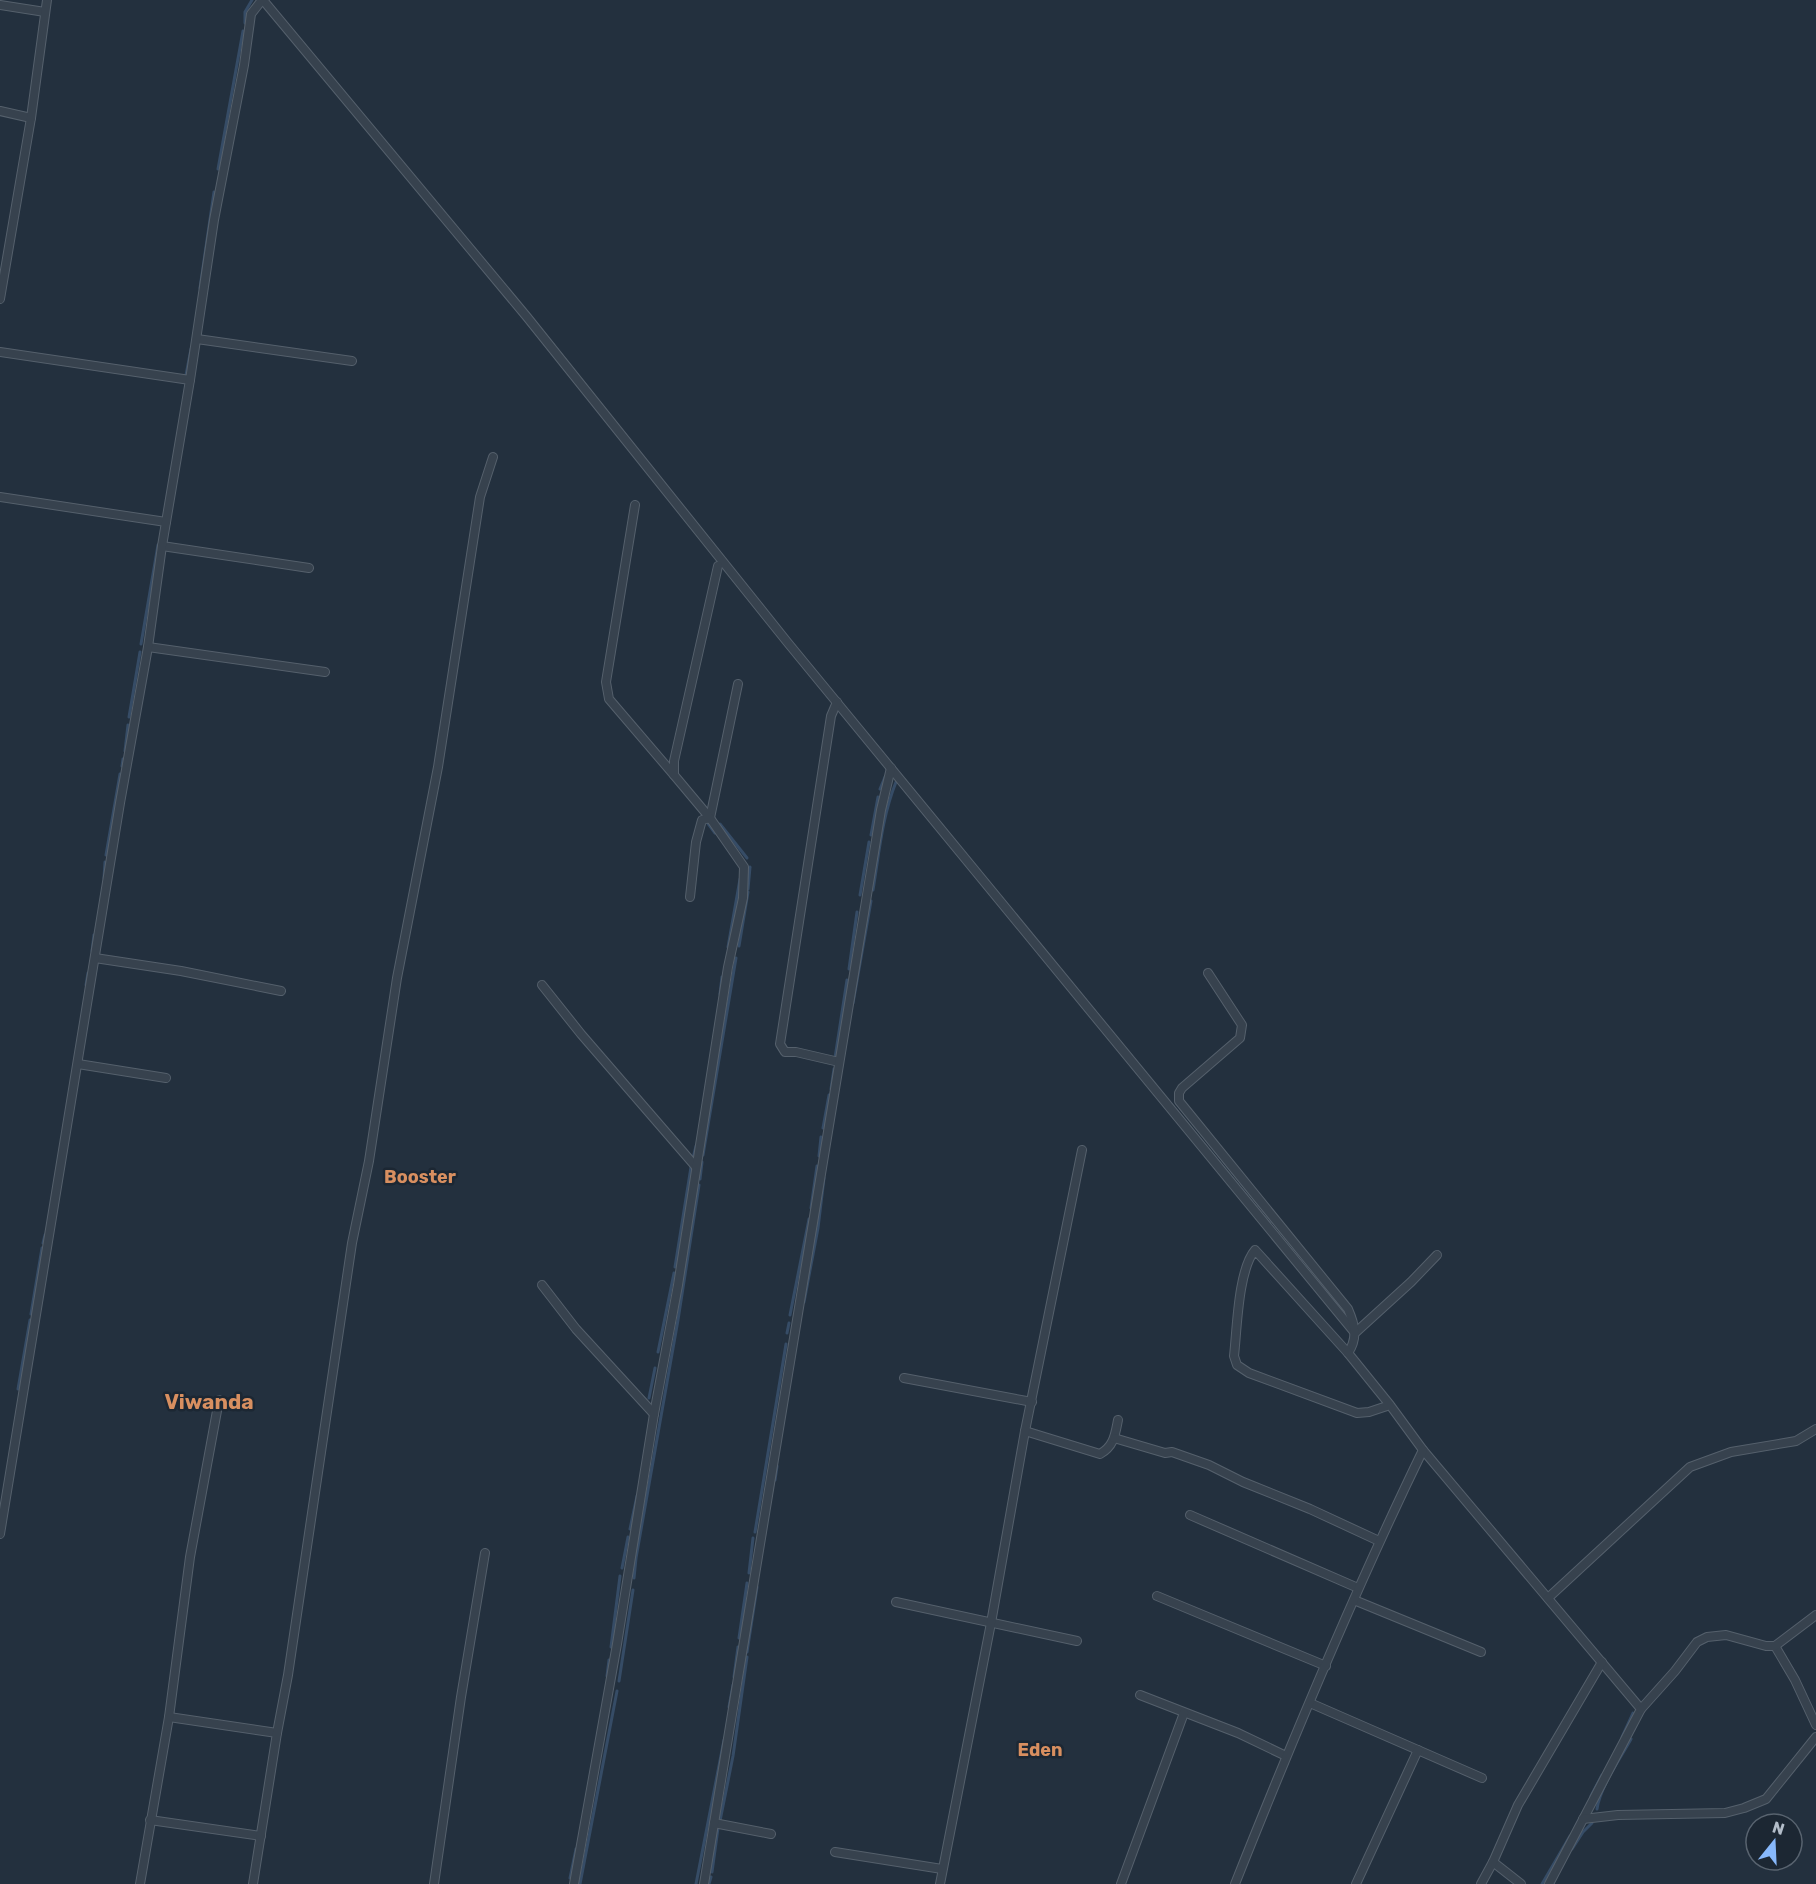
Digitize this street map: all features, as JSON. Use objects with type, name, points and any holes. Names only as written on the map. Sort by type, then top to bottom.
[{"type":"street","points":[[0,299],[31,118],[47,0]]},
{"type":"street","points":[[0,1534],[94,958],[148,647],[214,220],[244,65],[251,15],[263,0],[527,317],[837,702],[1355,1333]]},
{"type":"street","points":[[0,5],[45,12]]},
{"type":"street","points":[[0,111],[31,118]]},
{"type":"street","points":[[197,339],[352,361]]},
{"type":"street","points":[[0,352],[190,380]]},
{"type":"street","points":[[253,1884],[288,1675],[351,1251],[369,1161],[397,978],[438,767],[480,497],[493,457]]},
{"type":"street","points":[[0,497],[166,522]]},
{"type":"street","points":[[574,1884],[678,1285],[728,967],[743,898],[744,876],[744,867],[710,818],[609,699],[606,682],[635,506]]},
{"type":"street","points":[[162,546],[309,568]]},
{"type":"street","points":[[674,775],[674,761],[718,566]]},
{"type":"street","points":[[148,647],[325,672]]},
{"type":"street","points":[[710,818],[738,684]]},
{"type":"street","points":[[837,702],[831,716],[780,1044],[785,1052],[796,1052],[838,1062]]},
{"type":"street","points":[[704,1884],[838,1062],[881,810],[891,768]]},
{"type":"street","points":[[690,897],[696,842],[702,820],[710,818]]},
{"type":"street","points":[[94,958],[181,971],[280,991]]},
{"type":"street","points":[[1208,974],[1242,1025],[1242,1031],[1240,1038],[1182,1088],[1179,1101],[1348,1309],[1354,1321],[1355,1333],[1355,1343],[1348,1353]]},
{"type":"street","points":[[542,985],[581,1034],[696,1167]]},
{"type":"street","points":[[78,1065],[166,1078]]},
{"type":"street","points":[[940,1884],[991,1623],[1025,1431],[1082,1150]]},
{"type":"street","points":[[1390,1405],[1369,1412],[1357,1413],[1249,1373],[1238,1365],[1234,1356],[1243,1279],[1254,1251],[1348,1353],[1390,1405],[1424,1450],[1641,1709]]},
{"type":"street","points":[[1355,1333],[1412,1282],[1437,1255]]},
{"type":"street","points":[[542,1285],[576,1329],[654,1414]]},
{"type":"street","points":[[904,1378],[1032,1402]]},
{"type":"street","points":[[140,1884],[169,1717],[190,1557],[219,1400]]},
{"type":"street","points":[[1025,1431],[1100,1454],[1109,1449],[1118,1420]]},
{"type":"street","points":[[1548,1598],[1690,1467],[1731,1452],[1796,1441],[1816,1429]]},
{"type":"street","points":[[1114,1438],[1165,1454],[1172,1452],[1209,1465],[1379,1541]]},
{"type":"street","points":[[1235,1884],[1286,1756],[1358,1588],[1424,1450]]},
{"type":"street","points":[[1190,1515],[1358,1588]]},
{"type":"street","points":[[434,1884],[485,1553]]},
{"type":"street","points":[[1157,1596],[1326,1666]]},
{"type":"street","points":[[1354,1600],[1481,1652]]},
{"type":"street","points":[[896,1602],[1077,1641]]},
{"type":"street","points":[[1549,1884],[1641,1709],[1675,1671],[1696,1642],[1707,1636],[1726,1635],[1766,1646],[1775,1646],[1816,1615]]},
{"type":"street","points":[[1775,1646],[1795,1680],[1816,1725]]},
{"type":"street","points":[[1481,1884],[1518,1805],[1602,1662]]},
{"type":"street","points":[[1140,1695],[1238,1733],[1286,1756]]},
{"type":"street","points":[[1310,1703],[1482,1778]]},
{"type":"street","points":[[1120,1884],[1184,1713]]},
{"type":"street","points":[[169,1717],[277,1733]]},
{"type":"street","points":[[1583,1819],[1618,1815],[1725,1814],[1744,1808],[1766,1799],[1816,1737]]},
{"type":"street","points":[[1356,1884],[1418,1750]]},
{"type":"street","points":[[150,1820],[261,1836]]},
{"type":"street","points":[[714,1823],[771,1834]]},
{"type":"street","points":[[835,1852],[942,1869]]},
{"type":"street","points":[[1493,1862],[1521,1884]]},
{"type":"waterway","points":[[245,23],[245,12],[252,0]]},
{"type":"waterway","points":[[218,169],[243,31]]},
{"type":"waterway","points":[[200,288],[214,192]]},
{"type":"waterway","points":[[186,375],[191,349]]},
{"type":"waterway","points":[[141,644],[158,545]]},
{"type":"waterway","points":[[129,717],[140,652]]},
{"type":"waterway","points":[[125,751],[128,725]]},
{"type":"waterway","points":[[122,766],[123,759]]},
{"type":"waterway","points":[[106,855],[120,774]]},
{"type":"waterway","points":[[880,789],[885,777]]},
{"type":"waterway","points":[[873,890],[884,822],[896,782]]},
{"type":"waterway","points":[[871,835],[878,797]]},
{"type":"waterway","points":[[707,822],[715,833]]},
{"type":"waterway","points":[[720,824],[747,858]]},
{"type":"waterway","points":[[860,895],[869,842]]},
{"type":"waterway","points":[[104,878],[105,862]]},
{"type":"waterway","points":[[748,889],[750,867]]},
{"type":"waterway","points":[[728,947],[740,879]]},
{"type":"waterway","points":[[739,946],[748,892]]},
{"type":"waterway","points":[[853,1003],[871,901]]},
{"type":"waterway","points":[[849,969],[857,912]]},
{"type":"waterway","points":[[92,951],[94,935]]},
{"type":"waterway","points":[[703,1155],[736,958]]},
{"type":"waterway","points":[[86,985],[88,973]]},
{"type":"waterway","points":[[720,994],[722,977]]},
{"type":"waterway","points":[[835,1058],[847,980]]},
{"type":"waterway","points":[[831,1089],[834,1069]]},
{"type":"waterway","points":[[823,1128],[829,1095]]},
{"type":"waterway","points":[[819,1156],[821,1137]]},
{"type":"waterway","points":[[693,1158],[696,1146]]},
{"type":"waterway","points":[[700,1179],[702,1162]]},
{"type":"waterway","points":[[811,1208],[817,1166]]},
{"type":"waterway","points":[[675,1267],[691,1167]]},
{"type":"waterway","points":[[804,1302],[818,1228],[824,1178]]},
{"type":"waterway","points":[[634,1578],[699,1185]]},
{"type":"waterway","points":[[790,1315],[809,1219]]},
{"type":"waterway","points":[[43,1243],[45,1235]]},
{"type":"waterway","points":[[31,1314],[42,1248]]},
{"type":"waterway","points":[[658,1352],[674,1273]]},
{"type":"waterway","points":[[18,1389],[30,1320]]},
{"type":"waterway","points":[[787,1333],[789,1323]]},
{"type":"waterway","points":[[755,1532],[786,1344]]},
{"type":"waterway","points":[[649,1398],[655,1368]]},
{"type":"waterway","points":[[775,1480],[777,1466]]},
{"type":"waterway","points":[[630,1529],[637,1496]]},
{"type":"waterway","points":[[622,1568],[628,1537]]},
{"type":"waterway","points":[[749,1573],[753,1538]]},
{"type":"waterway","points":[[611,1647],[620,1576]]},
{"type":"waterway","points":[[739,1638],[747,1583]]},
{"type":"waterway","points":[[747,1652],[757,1587]]},
{"type":"waterway","points":[[619,1681],[633,1590]]},
{"type":"waterway","points":[[734,1677],[738,1647]]},
{"type":"waterway","points":[[720,1821],[733,1756],[747,1657]]},
{"type":"waterway","points":[[607,1676],[609,1660]]},
{"type":"waterway","points":[[729,1707],[733,1685]]},
{"type":"waterway","points":[[580,1884],[617,1691]]},
{"type":"waterway","points":[[1622,1737],[1633,1713]]},
{"type":"waterway","points":[[1597,1809],[1606,1782],[1631,1739]]},
{"type":"waterway","points":[[696,1884],[724,1740]]},
{"type":"waterway","points":[[1591,1796],[1602,1775]]},
{"type":"waterway","points":[[1572,1849],[1592,1823]]},
{"type":"waterway","points":[[712,1872],[718,1828]]},
{"type":"waterway","points":[[1542,1884],[1570,1836]]},
{"type":"waterway","points":[[570,1878],[576,1849]]},
{"type":"waterway","points":[[709,1884],[711,1877]]},
{"type":"district","name":"Booster","points":[[420,1177]]},
{"type":"district","name":"Viwanda","points":[[209,1401]]},
{"type":"district","name":"Eden","points":[[1040,1750]]}]
